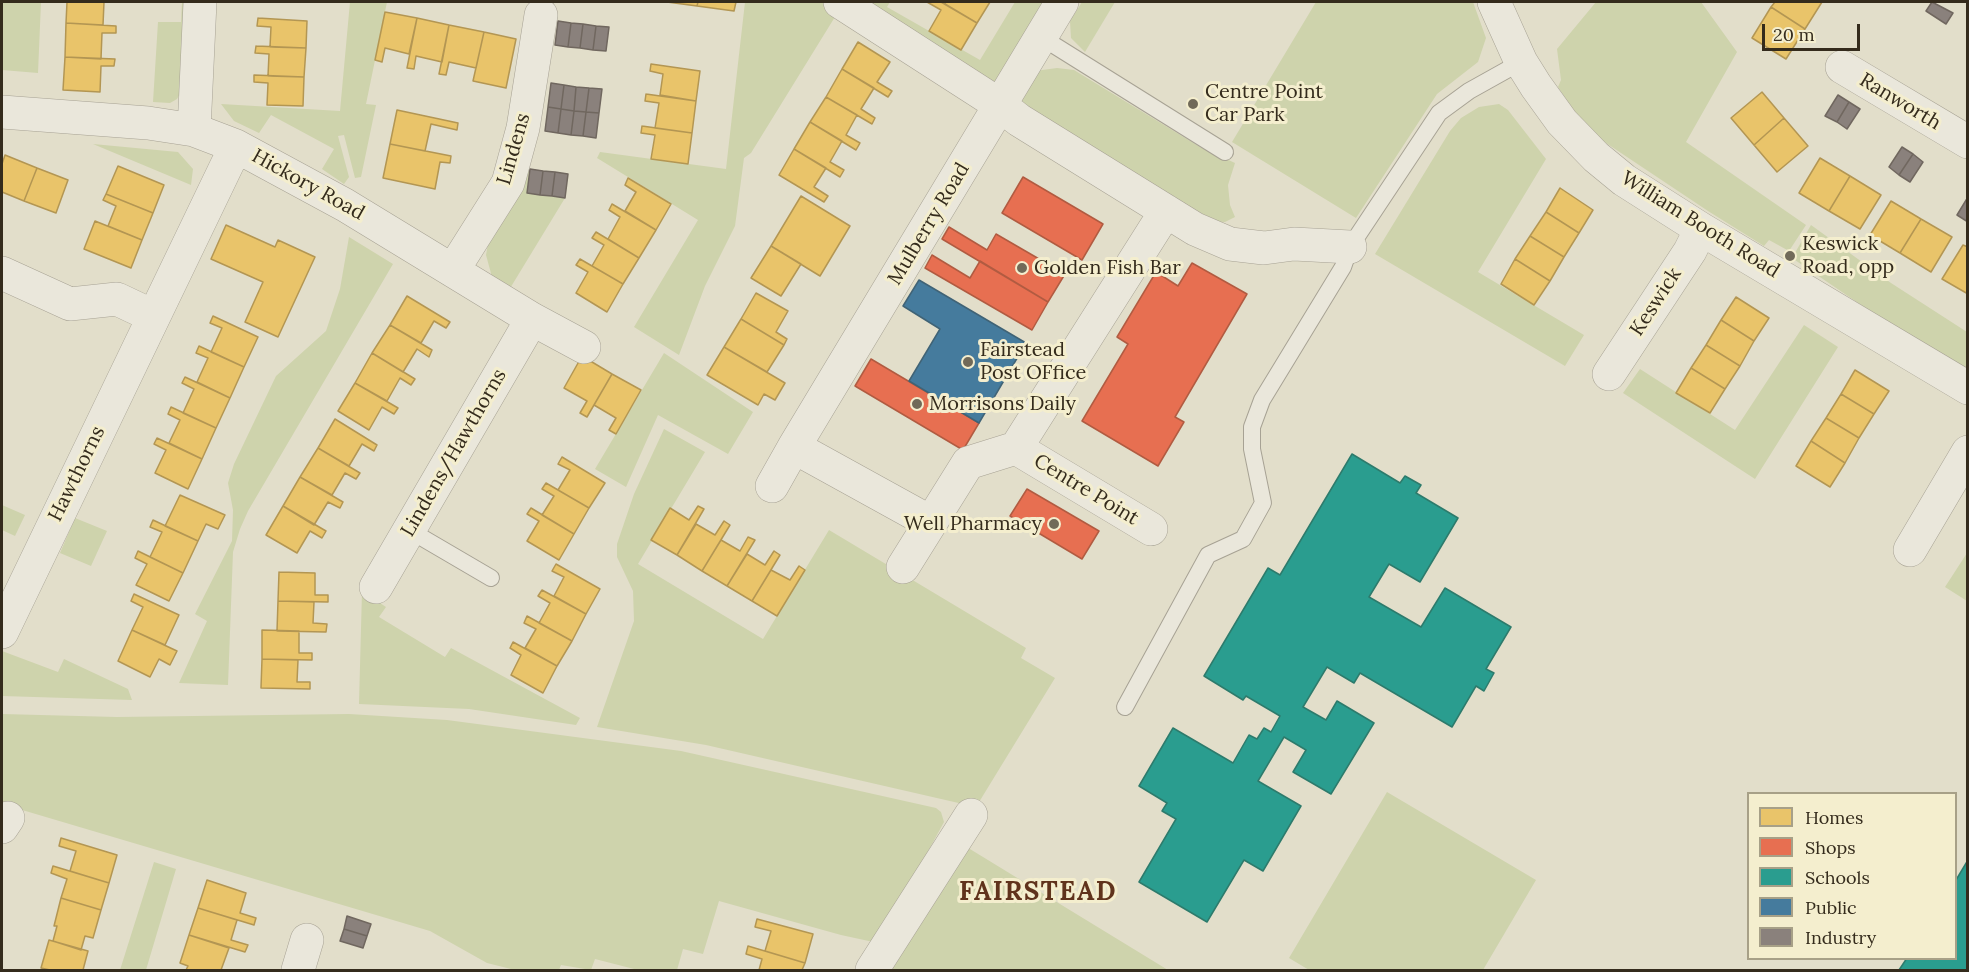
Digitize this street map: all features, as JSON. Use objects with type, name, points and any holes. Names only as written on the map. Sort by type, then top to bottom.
[{"type":"street","points":[[194,130],[200,2]]},
{"type":"street","points":[[840,2],[1000,105],[1019,120],[1195,229],[1230,244],[1264,248],[1294,244],[1350,247]]},
{"type":"street","name":"Mulberry Road","points":[[772,486],[1062,2]]},
{"type":"street","name":"William Booth Road","points":[[1494,2],[1521,62],[1562,122],[1596,157],[1624,180],[1701,229],[1968,388]]},
{"type":"street","name":"Lindens","points":[[453,270],[508,183],[524,128],[541,15]]},
{"type":"street","name":"Ranworth","points":[[1842,67],[1965,134]]},
{"type":"street","name":"Hickory Road","points":[[2,112],[148,123],[194,130],[236,146],[345,205],[532,319],[584,347]]},
{"type":"street","name":"Hawthorns","points":[[2,632],[236,146]]},
{"type":"street","name":"Centre Point","points":[[1151,529],[1016,448],[1166,211]]},
{"type":"street","name":"Keswick","points":[[1609,374],[1690,250],[1701,229]]},
{"type":"street","points":[[2,273],[70,304],[117,299],[153,316]]},
{"type":"street","name":"Lindens/Hawthorns","points":[[376,586],[532,319]]},
{"type":"street","points":[[794,447],[930,522]]},
{"type":"street","points":[[903,567],[968,462],[1016,448]]},
{"type":"street","points":[[1910,550],[1968,452]]},
{"type":"street","points":[[872,970],[971,815]]},
{"type":"street","points":[[298,970],[307,940]]},
{"type":"lane","points":[[1041,37],[1226,152]]},
{"type":"lane","points":[[1125,707],[1208,555],[1243,539],[1263,504],[1252,449],[1252,427],[1262,400],[1343,267],[1350,247],[1438,113],[1469,91],[1521,62]]},
{"type":"lane","points":[[409,530],[491,578]]},
{"type":"green space","points":[[2,2],[41,2],[38,73],[2,70]]},
{"type":"green space","points":[[182,2],[189,2],[182,90],[177,99],[170,103],[153,102],[158,22],[181,22]]},
{"type":"green space","points":[[350,2],[387,2],[366,104],[376,105],[361,177],[355,178],[344,135],[338,136],[349,177],[344,184],[322,169],[334,149],[271,115],[259,133],[234,121],[221,104],[340,111]]},
{"type":"green space","points":[[745,2],[822,2],[838,12],[751,153],[744,158],[735,226],[705,286],[679,355],[634,327],[698,220],[597,158],[600,152],[726,169]]},
{"type":"green space","points":[[865,2],[890,2],[887,7],[980,60],[1015,2],[1046,2],[995,87]]},
{"type":"green space","points":[[1082,2],[1115,2],[1085,52],[1071,38],[1070,21]]},
{"type":"green space","points":[[1316,2],[1473,2],[1486,38],[1478,62],[1437,94],[1356,218],[1232,142]]},
{"type":"green space","points":[[1596,2],[1701,2],[1737,52],[1686,142],[1806,225],[1789,251],[1769,240],[1764,246],[1708,211],[1600,139],[1572,109],[1558,87],[1561,80],[1557,49]]},
{"type":"green space","points":[[1057,68],[1074,70],[1200,147],[1235,163],[1228,185],[1230,205],[1235,217],[1225,222],[1201,221],[1015,106],[1035,71]]},
{"type":"green space","points":[[1499,104],[1508,110],[1546,159],[1478,272],[1584,335],[1565,366],[1375,254],[1450,131],[1461,118],[1479,107]]},
{"type":"green space","points":[[93,144],[178,152],[193,169],[191,185]]},
{"type":"green space","points":[[526,169],[530,169],[527,193],[565,198],[509,290],[492,277],[486,255],[488,244]]},
{"type":"green space","points":[[1811,225],[1891,283],[1967,332],[1967,370],[1892,326],[1792,258]]},
{"type":"green space","points":[[349,237],[393,264],[248,511],[240,529],[233,552],[228,685],[179,683],[207,621],[195,614],[232,541],[233,510],[228,483],[234,464],[276,376],[326,331],[340,289]]},
{"type":"green space","points":[[1804,325],[1838,347],[1755,479],[1623,393],[1640,369],[1735,430]]},
{"type":"green space","points":[[664,353],[753,412],[728,454],[658,415],[626,487],[595,469]]},
{"type":"green space","points":[[664,429],[705,452],[638,564],[763,639],[829,530],[1026,648],[1021,658],[1055,678],[976,807],[706,745],[597,727],[634,621],[633,591],[617,557],[617,544],[634,494]]},
{"type":"green space","points":[[2,505],[25,515],[15,536],[2,530]]},
{"type":"green space","points":[[75,518],[107,531],[91,566],[60,553]]},
{"type":"green space","points":[[1967,553],[1968,601],[1945,587]]},
{"type":"green space","points":[[362,591],[386,607],[379,617],[445,657],[451,648],[580,718],[576,725],[469,709],[359,704]]},
{"type":"green space","points":[[2,651],[58,672],[64,659],[128,689],[132,700],[2,696]]},
{"type":"green space","points":[[2,714],[117,717],[349,714],[447,720],[681,751],[936,808],[941,812],[944,822],[878,943],[719,901],[703,954],[683,949],[677,970],[638,970],[595,959],[591,970],[561,965],[559,970],[515,970],[487,963],[430,931],[2,804]]},
{"type":"green space","points":[[1387,792],[1536,880],[1483,970],[1309,970],[1289,958]]},
{"type":"green space","points":[[965,846],[1168,970],[886,970]]},
{"type":"green space","points":[[154,862],[176,869],[146,970],[120,970]]},
{"type":"building: Homes","points":[[67,2],[104,2],[103,25],[66,23]]},
{"type":"building: Homes","points":[[667,2],[698,2],[697,6]]},
{"type":"building: Homes","points":[[698,2],[736,2],[734,11],[697,6]]},
{"type":"building: Homes","points":[[927,2],[941,2],[977,23],[961,50],[929,31],[941,10]]},
{"type":"building: Homes","points":[[946,2],[990,2],[977,23],[945,4]]},
{"type":"building: Homes","points":[[1775,2],[1822,2],[1805,29],[1771,7]]},
{"type":"building: Homes","points":[[1771,7],[1805,29],[1786,59],[1752,38]]},
{"type":"building: Homes","points":[[385,12],[417,18],[409,54],[385,48],[382,62],[375,60]]},
{"type":"building: Homes","points":[[258,18],[307,21],[306,48],[270,47],[271,27],[257,26]]},
{"type":"building: Homes","points":[[417,18],[449,25],[442,62],[416,56],[414,69],[407,68]]},
{"type":"building: Homes","points":[[66,23],[116,26],[116,33],[102,33],[101,59],[65,57]]},
{"type":"building: Homes","points":[[449,25],[484,32],[476,68],[449,62],[446,75],[439,74]]},
{"type":"building: Homes","points":[[484,32],[516,39],[506,88],[473,81]]},
{"type":"building: Homes","points":[[858,42],[890,62],[877,82],[892,91],[888,97],[842,69]]},
{"type":"building: Homes","points":[[256,46],[306,48],[304,77],[268,76],[269,54],[255,53]]},
{"type":"building: Homes","points":[[65,57],[115,59],[114,66],[101,66],[100,92],[63,90]]},
{"type":"building: Homes","points":[[651,64],[700,71],[696,101],[660,95],[663,74],[650,71]]},
{"type":"building: Homes","points":[[842,69],[874,88],[861,109],[875,118],[872,124],[826,97]]},
{"type":"building: Homes","points":[[254,75],[304,77],[303,106],[267,105],[268,83],[254,82]]},
{"type":"building: Homes","points":[[1762,92],[1784,118],[1754,145],[1731,118]]},
{"type":"building: Homes","points":[[646,94],[696,101],[692,133],[655,128],[659,103],[645,101]]},
{"type":"building: Homes","points":[[826,97],[857,115],[846,135],[860,143],[856,150],[810,122]]},
{"type":"building: Homes","points":[[397,110],[458,123],[457,130],[431,124],[425,151],[390,144]]},
{"type":"building: Homes","points":[[1784,118],[1808,146],[1777,172],[1754,145]]},
{"type":"building: Homes","points":[[810,122],[842,141],[830,162],[844,170],[840,177],[794,149]]},
{"type":"building: Homes","points":[[642,126],[692,133],[688,164],[651,159],[655,135],[641,133]]},
{"type":"building: Homes","points":[[390,144],[451,156],[450,163],[440,162],[435,189],[383,178]]},
{"type":"building: Homes","points":[[794,149],[826,168],[814,187],[828,196],[824,202],[779,175]]},
{"type":"building: Homes","points":[[5,155],[37,168],[24,201],[2,192],[2,164]]},
{"type":"building: Homes","points":[[1820,158],[1850,176],[1829,211],[1799,193]]},
{"type":"building: Homes","points":[[118,166],[164,185],[153,213],[106,194]]},
{"type":"building: Homes","points":[[37,168],[68,180],[56,213],[24,201]]},
{"type":"building: Homes","points":[[1850,176],[1881,195],[1860,229],[1829,211]]},
{"type":"building: Homes","points":[[628,178],[671,204],[656,230],[625,211],[636,192],[625,185]]},
{"type":"building: Homes","points":[[1560,188],[1593,210],[1579,233],[1546,212]]},
{"type":"building: Homes","points":[[106,194],[153,213],[142,240],[108,226],[116,206],[103,200]]},
{"type":"building: Homes","points":[[801,196],[850,226],[820,276],[771,246]]},
{"type":"building: Homes","points":[[1891,201],[1921,219],[1900,253],[1870,235]]},
{"type":"building: Homes","points":[[612,204],[656,230],[639,258],[608,239],[620,217],[609,210]]},
{"type":"building: Homes","points":[[1546,212],[1579,233],[1564,257],[1530,236]]},
{"type":"building: Homes","points":[[1921,219],[1952,237],[1931,272],[1900,253]]},
{"type":"building: Homes","points":[[95,221],[142,240],[131,268],[84,249]]},
{"type":"building: Homes","points":[[226,225],[275,247],[278,240],[315,257],[278,337],[245,322],[263,282],[211,259]]},
{"type":"building: Homes","points":[[596,232],[639,258],[623,284],[592,266],[604,245],[592,238]]},
{"type":"building: Homes","points":[[1530,236],[1564,257],[1550,281],[1515,259]]},
{"type":"building: Homes","points":[[1963,245],[1968,247],[1968,294],[1942,279]]},
{"type":"building: Homes","points":[[771,246],[801,264],[781,296],[751,278]]},
{"type":"building: Homes","points":[[580,259],[623,284],[607,312],[576,293],[588,272],[576,265]]},
{"type":"building: Homes","points":[[1515,259],[1550,281],[1534,305],[1501,284]]},
{"type":"building: Homes","points":[[756,293],[788,311],[776,332],[787,339],[784,345],[741,319]]},
{"type":"building: Homes","points":[[407,296],[450,322],[446,328],[434,321],[421,343],[390,325]]},
{"type":"building: Homes","points":[[1736,297],[1769,318],[1754,341],[1721,320]]},
{"type":"building: Homes","points":[[213,316],[258,337],[244,367],[211,352],[222,328],[210,323]]},
{"type":"building: Homes","points":[[741,319],[784,345],[767,372],[724,347]]},
{"type":"building: Homes","points":[[1721,320],[1754,341],[1740,366],[1706,345]]},
{"type":"building: Homes","points":[[390,325],[432,350],[429,357],[417,349],[403,372],[372,353]]},
{"type":"building: Homes","points":[[1706,345],[1740,366],[1725,389],[1691,368]]},
{"type":"building: Homes","points":[[199,346],[244,367],[230,398],[197,382],[208,358],[196,353]]},
{"type":"building: Homes","points":[[724,347],[785,383],[775,400],[764,394],[758,405],[707,375]]},
{"type":"building: Homes","points":[[372,353],[415,379],[411,385],[400,378],[387,401],[355,383]]},
{"type":"building: Homes","points":[[582,356],[612,374],[587,417],[580,413],[587,401],[564,388]]},
{"type":"building: Homes","points":[[1691,368],[1725,389],[1710,413],[1676,393]]},
{"type":"building: Homes","points":[[1855,370],[1889,391],[1874,414],[1841,394]]},
{"type":"building: Homes","points":[[612,374],[641,390],[616,434],[609,430],[616,418],[594,405]]},
{"type":"building: Homes","points":[[185,377],[230,398],[216,428],[183,413],[194,389],[182,383]]},
{"type":"building: Homes","points":[[355,383],[398,408],[394,414],[382,407],[369,430],[338,411]]},
{"type":"building: Homes","points":[[1841,394],[1874,414],[1859,438],[1826,418]]},
{"type":"building: Homes","points":[[171,407],[216,428],[202,459],[169,443],[180,420],[168,414]]},
{"type":"building: Homes","points":[[1826,418],[1859,438],[1845,463],[1811,441]]},
{"type":"building: Homes","points":[[335,419],[377,445],[374,451],[362,444],[349,466],[318,448]]},
{"type":"building: Homes","points":[[157,438],[202,459],[188,489],[155,473],[166,450],[154,444]]},
{"type":"building: Homes","points":[[1811,441],[1845,463],[1830,487],[1796,466]]},
{"type":"building: Homes","points":[[318,448],[360,473],[356,479],[345,473],[332,495],[300,477]]},
{"type":"building: Homes","points":[[562,457],[605,483],[589,508],[558,490],[570,470],[558,464]]},
{"type":"building: Homes","points":[[300,477],[343,502],[340,508],[328,502],[314,525],[283,506]]},
{"type":"building: Homes","points":[[546,483],[589,508],[574,534],[542,515],[554,496],[542,489]]},
{"type":"building: Homes","points":[[180,495],[225,515],[218,529],[206,524],[198,541],[165,526]]},
{"type":"building: Homes","points":[[283,506],[326,531],[322,538],[310,531],[297,553],[266,535]]},
{"type":"building: Homes","points":[[698,506],[704,509],[677,555],[651,540],[670,508],[689,520]]},
{"type":"building: Homes","points":[[531,508],[574,534],[559,560],[527,541],[539,521],[527,514]]},
{"type":"building: Homes","points":[[153,520],[198,541],[183,573],[150,557],[162,532],[150,527]]},
{"type":"building: Homes","points":[[724,521],[730,525],[702,571],[677,555],[696,524],[715,535]]},
{"type":"building: Homes","points":[[748,537],[755,540],[727,586],[702,571],[721,540],[740,551]]},
{"type":"building: Homes","points":[[138,551],[183,573],[169,601],[136,585],[147,564],[135,558]]},
{"type":"building: Homes","points":[[774,551],[780,555],[752,601],[727,586],[747,554],[765,565]]},
{"type":"building: Homes","points":[[556,564],[600,589],[586,614],[554,596],[564,577],[552,571]]},
{"type":"building: Homes","points":[[799,566],[805,570],[777,616],[752,601],[771,570],[790,580]]},
{"type":"building: Homes","points":[[279,572],[315,573],[315,595],[328,595],[328,602],[278,601]]},
{"type":"building: Homes","points":[[542,590],[586,614],[572,641],[539,623],[550,603],[538,596]]},
{"type":"building: Homes","points":[[134,594],[179,615],[165,645],[132,630],[143,607],[131,601]]},
{"type":"building: Homes","points":[[278,601],[314,602],[313,623],[327,624],[326,632],[277,631]]},
{"type":"building: Homes","points":[[527,616],[572,641],[557,666],[525,648],[536,629],[524,623]]},
{"type":"building: Homes","points":[[132,630],[177,651],[170,665],[159,659],[150,677],[118,661]]},
{"type":"building: Homes","points":[[262,630],[299,631],[299,653],[312,653],[312,660],[262,659]]},
{"type":"building: Homes","points":[[513,642],[557,666],[543,693],[511,675],[521,655],[510,648]]},
{"type":"building: Homes","points":[[262,659],[298,660],[297,682],[310,682],[310,689],[261,688]]},
{"type":"building: Homes","points":[[61,838],[117,855],[109,883],[70,871],[76,851],[59,846]]},
{"type":"building: Homes","points":[[53,866],[109,883],[101,910],[61,898],[67,879],[51,873]]},
{"type":"building: Homes","points":[[207,880],[246,893],[240,913],[256,918],[254,925],[198,908]]},
{"type":"building: Homes","points":[[61,898],[101,910],[93,938],[85,936],[81,950],[53,941]]},
{"type":"building: Homes","points":[[198,908],[237,920],[231,940],[248,945],[245,952],[189,935]]},
{"type":"building: Homes","points":[[757,919],[813,934],[805,963],[765,951],[771,931],[755,927]]},
{"type":"building: Homes","points":[[189,935],[229,948],[221,970],[186,970],[188,966],[180,963]]},
{"type":"building: Homes","points":[[49,940],[88,951],[83,970],[41,968]]},
{"type":"building: Homes","points":[[748,946],[805,963],[802,970],[759,970],[762,959],[746,954]]},
{"type":"building: Shops","points":[[1023,177],[1103,224],[1082,260],[1002,213]]},
{"type":"building: Shops","name":"Golden Fish Bar","points":[[949,227],[987,250],[996,234],[1065,274],[1048,302],[942,239]]},
{"type":"building: Shops","points":[[932,255],[970,278],[980,261],[1048,302],[1032,330],[925,268]]},
{"type":"building: Shops","points":[[1192,263],[1247,294],[1175,417],[1184,422],[1158,466],[1082,421],[1128,344],[1117,337],[1156,272],[1178,286]]},
{"type":"building: Shops","name":"Morrisons Daily","points":[[871,359],[979,423],[963,450],[855,386]]},
{"type":"building: Shops","name":"Well Pharmacy","points":[[1027,489],[1099,531],[1082,559],[1010,516]]},
{"type":"building: Schools","points":[[1352,454],[1400,483],[1405,476],[1421,485],[1416,493],[1458,518],[1420,582],[1389,564],[1369,597],[1421,627],[1445,588],[1511,627],[1486,669],[1494,673],[1484,691],[1476,686],[1452,727],[1360,673],[1354,683],[1327,667],[1303,707],[1326,720],[1337,701],[1374,723],[1331,794],[1293,772],[1306,750],[1284,737],[1258,781],[1301,806],[1263,871],[1244,860],[1207,922],[1139,882],[1176,819],[1162,811],[1167,803],[1139,786],[1173,728],[1233,763],[1249,735],[1257,739],[1264,728],[1271,732],[1280,716],[1246,696],[1243,700],[1204,676],[1268,568],[1280,575]]},
{"type":"building: Schools","points":[[1968,860],[1968,970],[1899,970],[1906,960],[1957,960],[1957,878]]},
{"type":"building: Public","name":"Fairstead Post OFfice","points":[[919,280],[1026,343],[979,423],[909,381],[940,329],[903,306]]},
{"type":"building: Industry","points":[[1932,2],[1953,13],[1946,24],[1926,11]]},
{"type":"building: Industry","points":[[558,21],[571,23],[568,47],[555,45]]},
{"type":"building: Industry","points":[[571,23],[583,24],[580,48],[568,47]]},
{"type":"building: Industry","points":[[583,24],[596,26],[593,50],[580,48]]},
{"type":"building: Industry","points":[[596,26],[609,27],[606,51],[593,50]]},
{"type":"building: Industry","points":[[551,83],[564,85],[561,109],[548,107]]},
{"type":"building: Industry","points":[[564,85],[576,87],[574,111],[561,109]]},
{"type":"building: Industry","points":[[576,87],[589,88],[586,112],[574,111]]},
{"type":"building: Industry","points":[[589,88],[602,89],[599,113],[586,112]]},
{"type":"building: Industry","points":[[1838,95],[1849,102],[1837,122],[1825,116]]},
{"type":"building: Industry","points":[[1849,102],[1860,109],[1847,129],[1837,122]]},
{"type":"building: Industry","points":[[548,107],[561,109],[558,133],[545,131]]},
{"type":"building: Industry","points":[[561,109],[574,111],[571,135],[558,133]]},
{"type":"building: Industry","points":[[574,111],[586,112],[583,136],[571,135]]},
{"type":"building: Industry","points":[[586,112],[599,113],[596,138],[583,136]]},
{"type":"building: Industry","points":[[1902,147],[1913,154],[1899,175],[1889,167]]},
{"type":"building: Industry","points":[[1913,154],[1923,162],[1910,182],[1899,175]]},
{"type":"building: Industry","points":[[530,169],[543,171],[540,195],[527,193]]},
{"type":"building: Industry","points":[[543,171],[555,172],[552,196],[540,195]]},
{"type":"building: Industry","points":[[555,172],[568,174],[565,198],[552,196]]},
{"type":"building: Industry","points":[[1968,197],[1968,222],[1957,215]]},
{"type":"building: Industry","points":[[347,916],[371,924],[367,936],[344,929]]},
{"type":"building: Industry","points":[[344,929],[367,936],[363,948],[340,941]]},
{"type":"place","name":"Centre Point Car Park","points":[[1193,104]]},
{"type":"place","name":"Keswick Road, opp","points":[[1790,256]]},
{"type":"place","name":"Golden Fish Bar","points":[[1022,268]]},
{"type":"place","name":"Fairstead Post OFfice","points":[[968,362]]},
{"type":"place","name":"Morrisons Daily","points":[[917,404]]},
{"type":"place","name":"Well Pharmacy","points":[[1054,524]]},
{"type":"district","name":"FAIRSTEAD","points":[[1038,893]]}]
